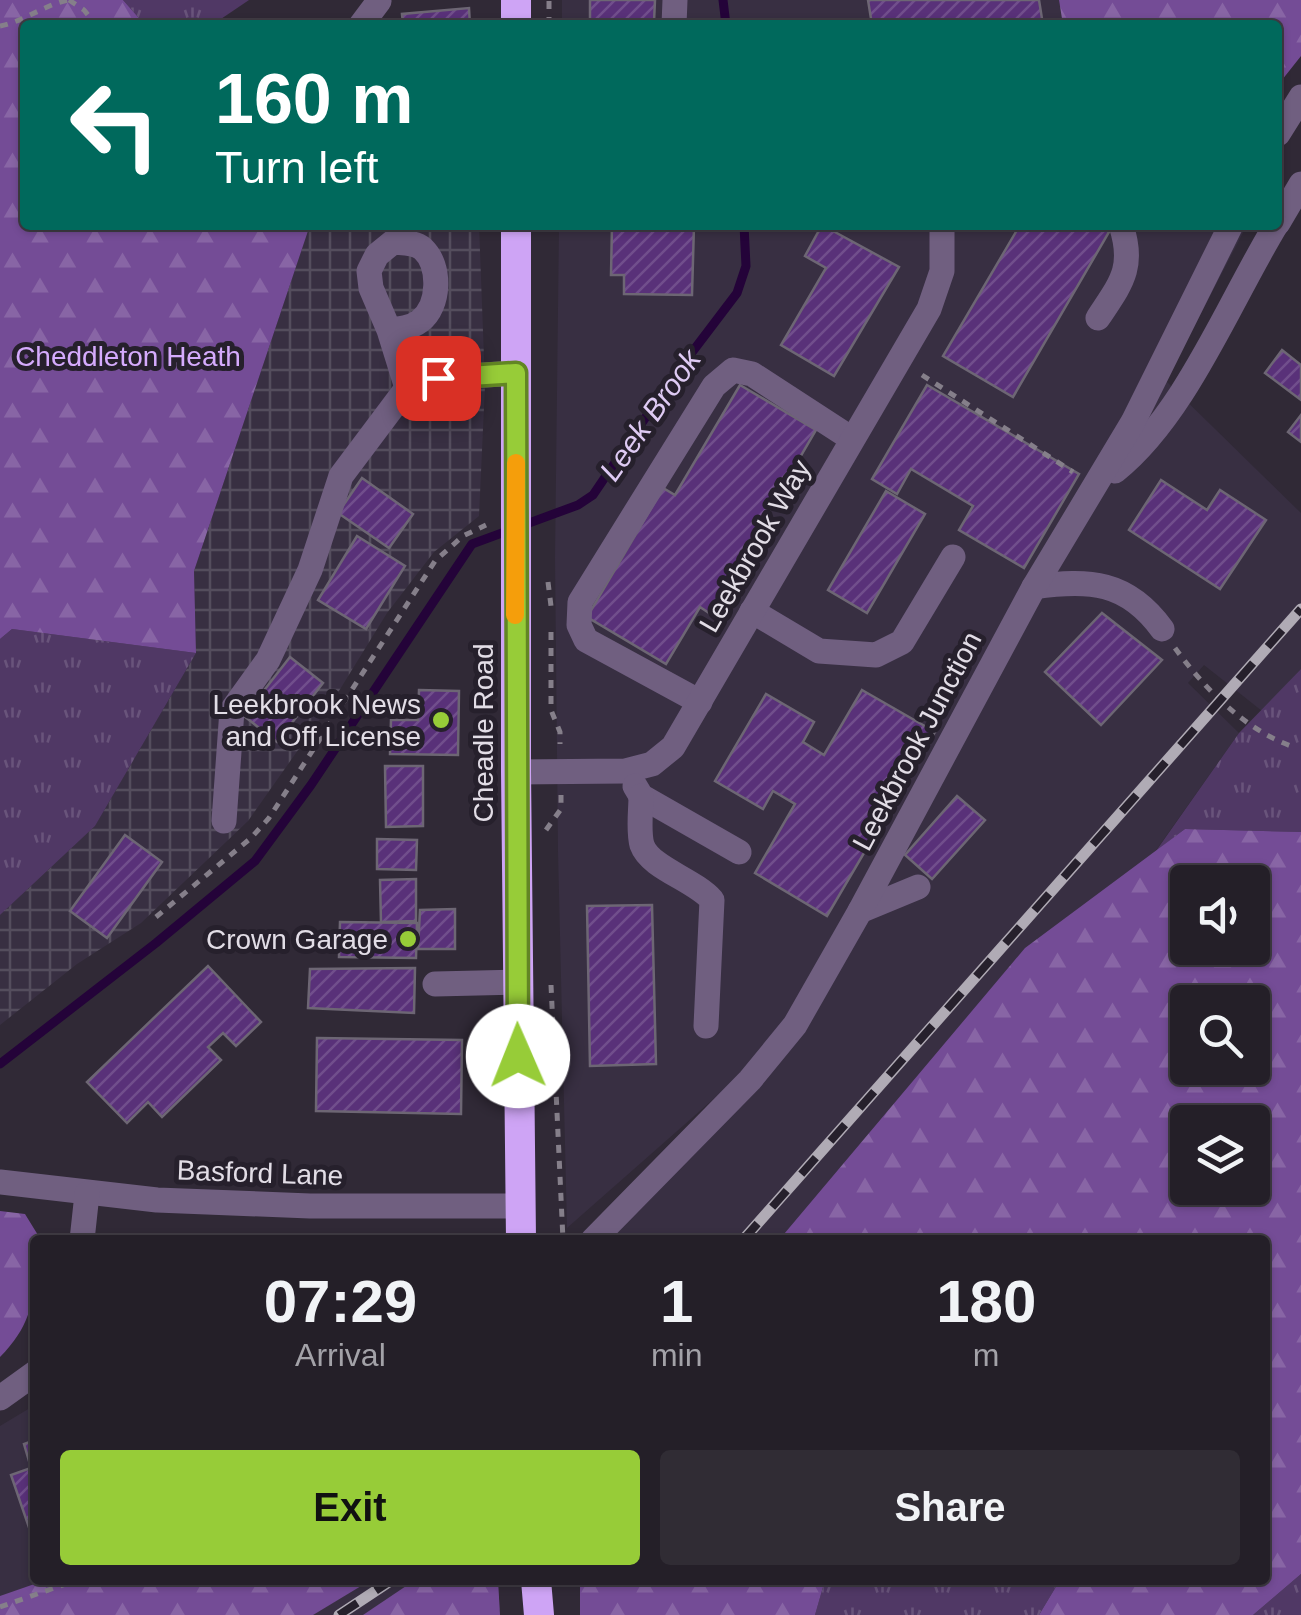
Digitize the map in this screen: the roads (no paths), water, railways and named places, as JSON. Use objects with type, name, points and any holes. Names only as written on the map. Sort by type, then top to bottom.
[{"type":"highway","name":"Cheadle Road","points":[[516,230],[521,1235]]},
{"type":"highway","points":[[536,1585],[539,1615]]},
{"type":"street","points":[[1282,128],[1301,97]]},
{"type":"street","points":[[1282,216],[1301,184]]},
{"type":"street","name":"Leekbrook Way","points":[[516,772],[625,771],[652,764],[673,747],[930,309],[942,271],[942,230]]},
{"type":"street","points":[[1098,318],[1122,282],[1128,264],[1123,230]]},
{"type":"street","name":"Leekbrook Junction","points":[[598,1235],[750,1080],[795,1024],[1034,587],[1098,485],[1228,230]]},
{"type":"street","points":[[1098,485],[1128,461],[1171,406],[1274,230]]},
{"type":"street","points":[[390,330],[408,388]]},
{"type":"street","points":[[700,702],[586,640],[579,625],[580,602],[714,386],[733,370],[752,374],[852,439]]},
{"type":"street","points":[[224,821],[232,710],[268,660],[310,570],[341,476],[408,388],[438,378],[516,373]]},
{"type":"street","points":[[752,610],[820,652],[876,655],[902,642],[953,556]]},
{"type":"street","points":[[1034,587],[1069,582],[1116,588],[1150,613],[1162,629]]},
{"type":"street","points":[[625,771],[641,796],[740,852]]},
{"type":"street","points":[[641,796],[642,844],[650,858],[703,889],[712,900],[706,1026]]},
{"type":"street","points":[[860,911],[918,887]]},
{"type":"street","points":[[435,984],[517,982]]},
{"type":"street","name":"Basford Lane","points":[[0,1182],[157,1200],[310,1206],[520,1206]]},
{"type":"street","points":[[83,1235],[87,1194]]},
{"type":"street","points":[[0,1398],[30,1377]]},
{"type":"waterway","name":"Leek Brook","points":[[723,0],[725,20]]},
{"type":"waterway","name":"Leek Brook","points":[[0,1064],[255,861],[311,785],[472,544],[578,505],[593,495],[671,380],[737,293],[746,266],[744,230]]},
{"type":"railway","points":[[747,1235],[1301,609]]},
{"type":"railway","points":[[339,1615],[384,1585]]},
{"type":"place","name":"Leekbrook News and Off License","points":[[441,720]]},
{"type":"place","name":"Crown Garage","points":[[408,939]]},
{"type":"park label","name":"Cheddleton Heath","points":[[128,356]]}]
